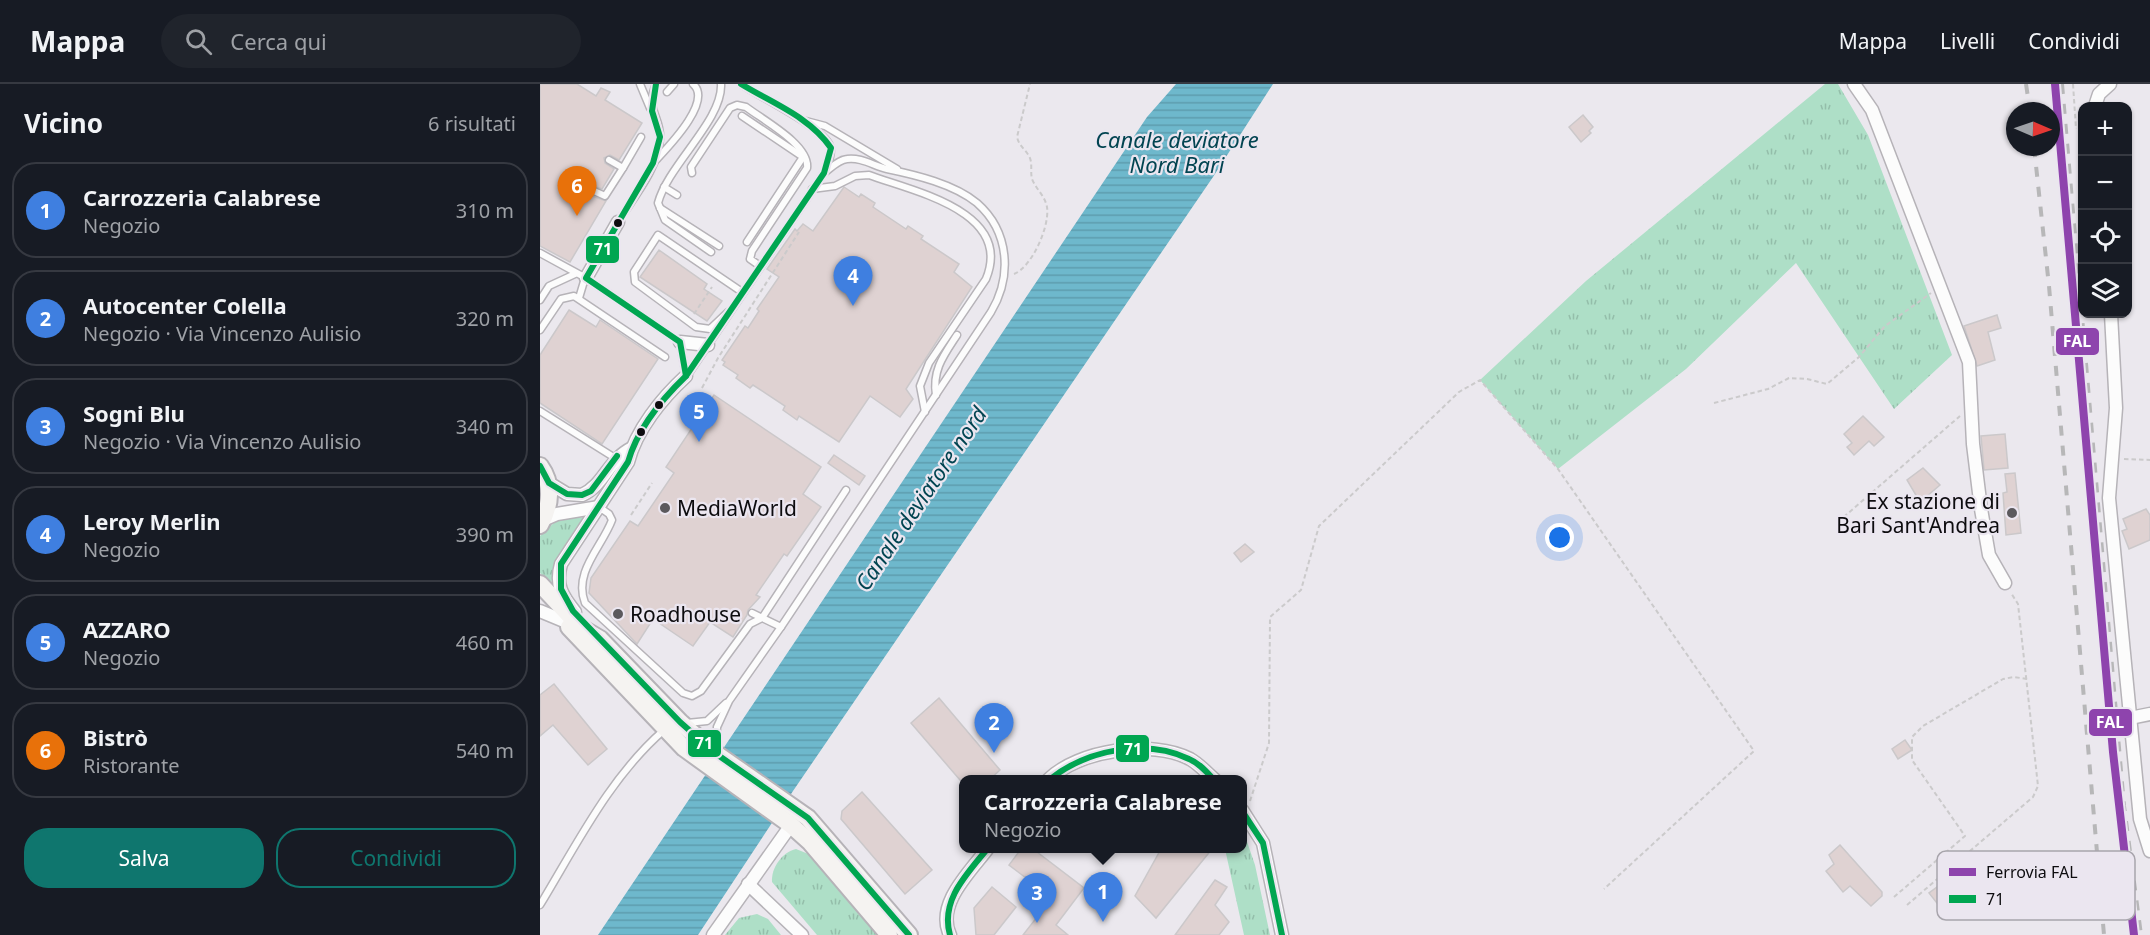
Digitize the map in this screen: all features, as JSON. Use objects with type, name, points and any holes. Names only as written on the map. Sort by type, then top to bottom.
[{"type":"street","points":[[1854,84],[1872,110],[1938,288],[1969,362],[1981,509],[1989,555],[2005,583]]},
{"type":"street","points":[[2096,102],[2099,94],[2110,84]]},
{"type":"street","points":[[580,276],[618,222]]},
{"type":"street","points":[[2111,318],[2116,386],[2109,498],[2140,819],[2150,851]]},
{"type":"street","points":[[680,342],[708,345]]},
{"type":"street","points":[[673,726],[600,639],[573,611],[559,590],[558,576],[561,564],[628,462],[632,448],[666,395],[686,376]]},
{"type":"street","points":[[540,466],[549,483],[567,494],[582,495],[591,491],[615,458],[632,448]]},
{"type":"street","points":[[541,522],[547,510],[549,483]]},
{"type":"street","points":[[541,522],[557,514],[585,512],[599,507]]},
{"type":"street","points":[[540,584],[583,628],[600,639]]},
{"type":"street","points":[[540,597],[710,759],[788,816],[889,935]]},
{"type":"street","points":[[540,611],[564,621]]},
{"type":"street","points":[[2130,718],[2150,714]]},
{"type":"street","points":[[1052,775],[1057,770],[1100,752],[1146,748],[1189,758],[1209,775]]},
{"type":"street","points":[[713,935],[748,884],[788,816]]},
{"type":"street","points":[[788,816],[808,818],[909,935]]},
{"type":"street","points":[[1247,817],[1263,843],[1282,935]]},
{"type":"street","points":[[950,935],[947,928],[950,899],[985,853]]},
{"type":"street","points":[[748,884],[802,935]]},
{"type":"lane","points":[[640,84],[660,137],[653,163]]},
{"type":"lane","points":[[652,111],[656,84]]},
{"type":"lane","points":[[667,92],[674,84]]},
{"type":"lane","points":[[618,222],[653,163],[673,142],[699,102],[699,93],[693,84]]},
{"type":"lane","points":[[711,252],[665,220],[658,203],[664,187],[715,109],[722,94],[721,84]]},
{"type":"lane","points":[[686,376],[824,173],[831,148],[803,120],[741,84]]},
{"type":"lane","points":[[692,173],[691,167],[730,108],[737,105],[746,107],[796,143],[802,157]]},
{"type":"lane","points":[[742,116],[806,160],[807,168],[752,251],[750,259],[760,266]]},
{"type":"lane","points":[[803,120],[825,126],[897,170]]},
{"type":"lane","points":[[594,191],[605,196],[641,137]]},
{"type":"lane","points":[[747,242],[802,157]]},
{"type":"lane","points":[[710,759],[717,727],[729,701],[991,312],[998,301],[1005,276],[1001,240],[992,221],[976,202],[951,189],[897,170],[849,159],[824,173]]},
{"type":"lane","points":[[609,160],[623,168]]},
{"type":"lane","points":[[812,189],[835,186],[855,176],[869,175],[955,206],[970,217],[984,236],[989,250],[990,269],[986,279],[929,363],[920,386],[925,412]]},
{"type":"lane","points":[[664,187],[677,195]]},
{"type":"lane","points":[[660,208],[719,246]]},
{"type":"lane","points":[[730,310],[721,316],[710,329],[696,327],[635,282],[634,272],[658,235],[742,292]]},
{"type":"lane","points":[[540,253],[580,276],[680,342],[686,376]]},
{"type":"lane","points":[[579,298],[580,276]]},
{"type":"lane","points":[[540,300],[549,286],[580,276]]},
{"type":"lane","points":[[540,330],[561,299],[571,295],[579,298],[665,357]]},
{"type":"lane","points":[[936,394],[934,382],[938,365],[957,335]]},
{"type":"lane","points":[[540,411],[615,458]]},
{"type":"lane","points":[[599,507],[609,514],[612,520],[590,562],[581,586],[585,603],[683,693],[692,696],[701,692],[750,624],[762,618],[846,490]]},
{"type":"lane","points":[[752,613],[781,627]]},
{"type":"lane","points":[[540,905],[617,780],[637,753],[673,726],[707,721],[729,701]]},
{"type":"path","points":[[1005,276],[1016,274],[1025,268],[1038,245],[1048,215],[1047,205],[1031,175],[1029,157],[1018,144],[1017,137],[1018,123],[1030,84]]},
{"type":"path","points":[[2073,84],[2076,129]]},
{"type":"path","points":[[702,388],[718,358],[799,232]]},
{"type":"path","points":[[694,314],[712,287]]},
{"type":"path","points":[[1714,403],[1768,389],[1790,378],[1827,384],[1859,357],[1886,326],[1938,288]]},
{"type":"path","points":[[698,298],[703,301]]},
{"type":"path","points":[[1247,804],[1269,743],[1270,617],[1301,590],[1319,526],[1459,392],[1480,380],[1558,469],[1754,752],[1604,889]]},
{"type":"path","points":[[1838,522],[1971,407]]},
{"type":"path","points":[[2112,457],[2150,460]]},
{"type":"path","points":[[631,515],[652,483]]},
{"type":"path","points":[[1970,851],[2033,797],[2038,786],[2018,604],[2005,583]]},
{"type":"path","points":[[1948,851],[1965,836],[1912,760],[1912,737],[1923,726],[2003,679],[2014,677],[2027,679]]},
{"type":"path","points":[[1894,897],[1937,860]]},
{"type":"path","points":[[1907,905],[1937,879]]},
{"type":"green space","points":[[1825,84],[1838,84],[1868,135],[1952,355],[1894,409],[1796,263],[1686,369],[1558,469],[1480,380],[1586,281]]},
{"type":"green space","points":[[586,517],[554,566],[551,585],[540,573],[540,536],[558,519]]},
{"type":"green space","points":[[1247,842],[1255,865],[1270,935],[1244,935],[1226,853],[1247,853]]},
{"type":"green space","points":[[796,849],[811,855],[878,935],[817,935],[772,882],[773,871],[778,861],[786,853]]},
{"type":"green space","points":[[757,914],[768,919],[781,935],[725,935],[739,918]]},
{"type":"water","name":"Canale deviatore Nord Bari","points":[[1176,84],[1273,84],[1213,177],[793,791],[698,935],[598,935],[1147,117]]},
{"type":"building","points":[[540,84],[577,84],[596,96],[601,88],[610,92],[605,100],[642,123],[619,160],[610,155],[604,158],[605,163],[614,169],[602,189],[593,186],[589,191],[592,196],[606,201],[570,262],[540,246]]},
{"type":"building","points":[[1583,115],[1593,127],[1589,131],[1591,133],[1581,142],[1569,127]]},
{"type":"building","points":[[844,187],[859,197],[861,194],[875,203],[873,207],[906,229],[908,226],[923,236],[921,239],[959,264],[954,272],[972,287],[906,389],[913,399],[900,417],[870,396],[839,442],[799,416],[797,420],[783,410],[785,406],[753,385],[750,388],[736,378],[738,375],[723,365],[725,362],[722,360],[745,326],[748,328],[759,311],[757,309],[779,277],[767,269],[795,229],[797,231],[803,224],[813,231]]},
{"type":"building","points":[[659,250],[707,284],[704,289],[722,301],[707,321],[640,277]]},
{"type":"building","points":[[569,310],[596,327],[600,320],[658,359],[602,444],[540,403],[540,355]]},
{"type":"building","points":[[1997,315],[2001,328],[1988,332],[1995,360],[1977,366],[1964,326]]},
{"type":"building","points":[[714,395],[821,467],[803,494],[821,507],[787,556],[784,554],[756,595],[760,597],[748,610],[733,637],[710,622],[693,646],[653,619],[637,644],[589,593],[591,578],[630,521],[638,526],[674,473],[666,467]]},
{"type":"building","points":[[1863,416],[1884,437],[1874,446],[1869,441],[1854,455],[1847,447],[1852,443],[1844,434]]},
{"type":"building","points":[[2005,434],[2008,468],[1984,470],[1981,436]]},
{"type":"building","points":[[834,455],[865,476],[859,485],[828,463]]},
{"type":"building","points":[[1923,468],[1940,485],[1920,502],[1907,480]]},
{"type":"building","name":"Ex stazione di Bari Sant'Andrea","points":[[2015,473],[2021,533],[2006,535],[2003,493],[2007,492],[2005,474]]},
{"type":"building","points":[[2146,509],[2150,515],[2150,540],[2129,549],[2122,531],[2127,529],[2123,519]]},
{"type":"building","points":[[1245,544],[1254,552],[1241,562],[1234,553]]},
{"type":"building","points":[[554,684],[607,749],[588,765],[553,725],[540,736],[540,695]]},
{"type":"building","points":[[939,698],[1000,770],[994,775],[959,775],[959,779],[911,723]]},
{"type":"building","points":[[1905,740],[1912,750],[1898,759],[1892,749]]},
{"type":"building","points":[[862,792],[932,870],[905,894],[841,819],[842,811]]},
{"type":"building","points":[[1840,845],[1882,892],[1882,896],[1871,906],[1850,886],[1843,892],[1826,871],[1834,864],[1829,855]]},
{"type":"building","points":[[1018,853],[1038,853],[1084,888],[1056,925],[1068,935],[1023,935],[1052,898],[1009,865]]},
{"type":"building","points":[[1159,853],[1209,853],[1156,918],[1135,896]]},
{"type":"building","points":[[1215,880],[1227,887],[1215,905],[1229,922],[1219,935],[1175,935]]},
{"type":"building","points":[[992,887],[1016,907],[994,935],[976,935],[974,908]]},
{"type":"building","points":[[1937,887],[1937,903],[1929,893]]},
{"type":"railway","points":[[2026,84],[2029,102]]},
{"type":"railway","points":[[2062,84],[2124,806],[2130,851]]},
{"type":"railway","points":[[2035,156],[2049,286],[2097,851]]},
{"type":"railway","points":[[2135,889],[2141,935]]},
{"type":"railway","points":[[2103,920],[2104,935]]},
{"type":"rail line","name":"FAL","points":[[2055,84],[2113,752],[2124,851]]},
{"type":"rail line","name":"FAL","points":[[2132,920],[2134,935]]},
{"type":"transit line","name":"71","points":[[656,84],[652,111],[660,137],[653,163],[586,278],[680,342],[686,376]]},
{"type":"transit line","name":"71","points":[[741,84],[801,119],[822,137],[831,148],[824,173],[686,376],[659,405],[637,438],[628,462],[561,564],[561,589],[573,611],[680,722],[715,753],[808,818],[909,935]]},
{"type":"transit line","name":"71","points":[[540,466],[549,483],[567,494],[582,495],[591,491],[617,456]]},
{"type":"transit line","name":"71","points":[[1056,775],[1080,761],[1098,755],[1116,750],[1135,749],[1154,749],[1172,753],[1189,759],[1210,775]]},
{"type":"transit line","name":"71","points":[[1247,819],[1263,843],[1282,935]]},
{"type":"transit line","name":"71","points":[[950,935],[948,922],[952,899],[957,888],[984,853]]},
{"type":"place","name":"Bistrò","points":[[577,216]]},
{"type":"place","name":"Leroy Merlin","points":[[853,306]]},
{"type":"place","name":"AZZARO","points":[[699,442]]},
{"type":"place","name":"MediaWorld","points":[[665,508]]},
{"type":"place","name":"Ex stazione di Bari Sant'Andrea","points":[[2012,513]]},
{"type":"place","name":"Roadhouse","points":[[618,614]]},
{"type":"place","name":"Autocenter Colella","points":[[994,753]]},
{"type":"place","name":"Carrozzeria Calabrese","points":[[1103,922]]},
{"type":"place","name":"Sogni Blu","points":[[1037,923]]},
{"type":"water label","name":"Canale deviatore nord","points":[[920,498]]}]
